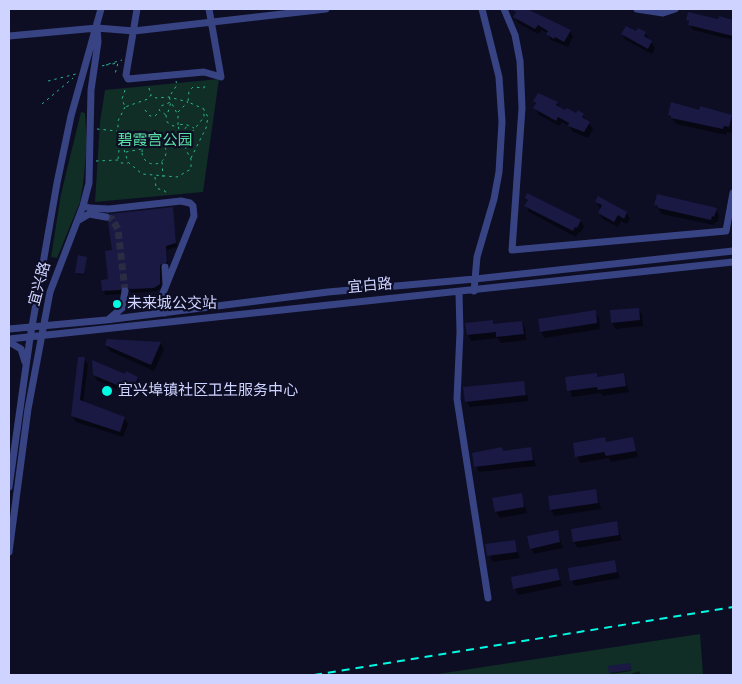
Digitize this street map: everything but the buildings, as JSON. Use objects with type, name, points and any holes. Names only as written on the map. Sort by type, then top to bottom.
[{"type":"street","name":"宜兴路","points":[[9,487],[31,325],[71,116],[101,9]]},
{"type":"street","points":[[137,9],[126,78],[176,76],[204,72],[221,77],[209,9]]},
{"type":"street","points":[[9,36],[97,28],[134,31],[326,9]]},
{"type":"street","points":[[474,291],[477,256],[499,172],[502,122],[499,77],[482,9]]},
{"type":"street","points":[[504,9],[515,35],[520,61],[522,108],[512,250],[726,231],[733,193]]},
{"type":"street","points":[[637,9],[663,13],[675,9]]},
{"type":"street","name":"宜兴路","points":[[9,552],[24,435],[49,297],[53,280],[83,206],[89,183],[91,160],[91,90],[98,42],[97,28]]},
{"type":"street","points":[[83,206],[98,209],[187,202],[193,206],[194,211],[184,244],[163,293],[165,313]]},
{"type":"street","points":[[76,224],[82,217],[89,214],[106,217]]},
{"type":"street","points":[[9,330],[31,325],[106,320],[328,292],[475,279],[733,251]]},
{"type":"street","name":"宜白路","points":[[9,340],[243,316],[326,304],[474,291],[733,262]]},
{"type":"street","points":[[165,267],[166,287]]},
{"type":"street","points":[[106,320],[122,308],[124,290]]},
{"type":"street","points":[[459,292],[460,332],[457,399],[488,598]]},
{"type":"street","points":[[26,367],[21,349],[9,340],[31,325],[49,297]]},
{"type":"street","points":[[9,330],[29,339],[35,349],[36,368]]},
{"type":"path","points":[[115,74],[118,64],[100,67],[126,59]]},
{"type":"path","points":[[42,104],[80,73],[48,81]]},
{"type":"path","points":[[169,97],[177,85],[176,76]]},
{"type":"path","points":[[177,113],[188,102],[190,88],[204,88],[205,82]]},
{"type":"path","points":[[150,88],[151,94],[148,99],[125,107],[118,121],[120,140],[128,162],[142,174],[177,177],[188,173],[192,166],[191,159],[186,150],[185,140],[180,135],[177,113],[169,97]]},
{"type":"path","points":[[125,90],[122,99],[125,107]]},
{"type":"path","points":[[151,94],[156,98],[169,97],[204,109],[208,117],[206,128],[191,159]]},
{"type":"path","points":[[145,110],[146,114],[153,116],[160,111],[159,107],[171,102]]},
{"type":"path","points":[[171,102],[166,115],[167,122],[173,126],[187,125],[195,128]]},
{"type":"path","points":[[185,140],[202,123],[204,109]]},
{"type":"path","points":[[160,111],[166,115]]},
{"type":"path","points":[[180,135],[187,125]]},
{"type":"path","points":[[91,128],[118,131]]},
{"type":"path","points":[[118,160],[120,140]]},
{"type":"path","points":[[125,152],[142,149],[150,140],[162,142],[167,150],[162,161],[163,177]]},
{"type":"path","points":[[142,149],[143,156],[148,162],[154,164],[162,161]]},
{"type":"path","points":[[91,160],[118,160],[124,164],[128,162]]},
{"type":"path","points":[[155,176],[156,188],[167,194],[168,202]]},
{"type":"green space","name":"碧霞宫公园","points":[[219,79],[203,192],[95,202],[100,122],[105,90]]},
{"type":"green space","points":[[81,112],[85,113],[87,145],[80,202],[57,258],[51,257],[61,194]]},
{"type":"green space","points":[[700,634],[703,675],[431,675]]},
{"type":"tunnel","points":[[106,217],[112,219],[118,229],[125,291]]},
{"type":"railway","points":[[314,675],[733,607]]},
{"type":"place","name":"未来城公交站","points":[[117,304]]},
{"type":"place","name":"宜兴埠镇社区卫生服务中心","points":[[107,391]]}]
